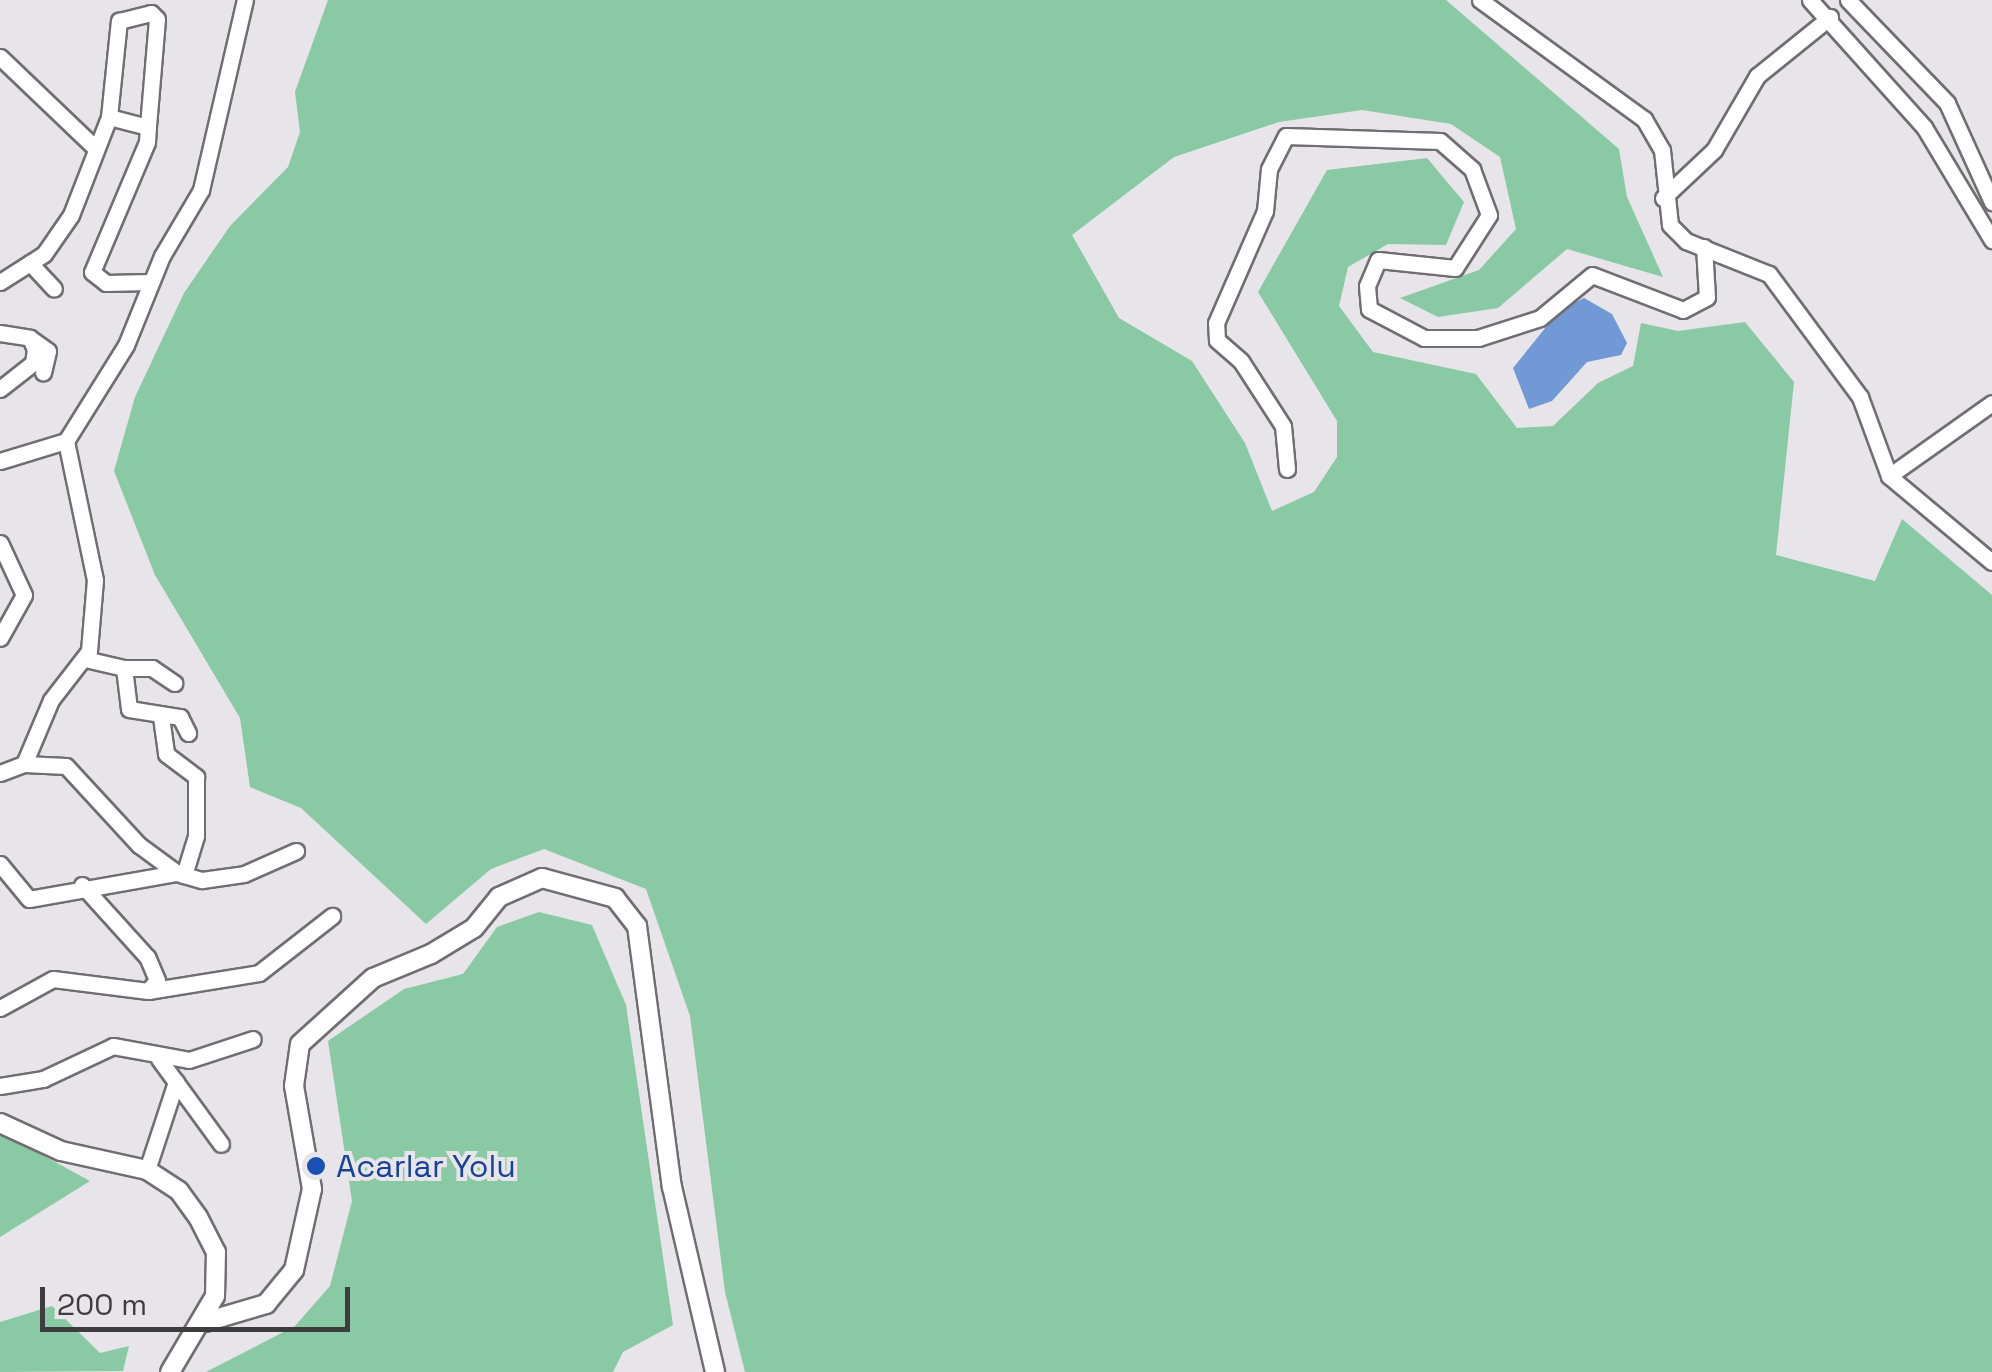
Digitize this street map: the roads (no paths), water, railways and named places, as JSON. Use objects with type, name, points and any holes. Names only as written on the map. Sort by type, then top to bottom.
[{"type":"main road","points":[[205,1322],[266,1304],[294,1270],[312,1189],[294,1086],[300,1044],[373,978],[432,954],[474,928],[498,896],[542,878],[615,898],[637,926],[672,1187],[715,1372]]},
{"type":"main road","points":[[0,1123],[61,1150],[147,1170],[179,1191],[216,1252],[205,1322],[170,1372]]},
{"type":"street","points":[[0,460],[66,441],[134,330],[150,282],[200,190],[245,0]]},
{"type":"street","points":[[1480,0],[1644,120],[1662,150],[1663,198],[1677,234],[1755,264],[1782,288],[1860,398],[1889,476],[1992,562]]},
{"type":"street","points":[[1810,0],[1830,17],[1924,127],[1992,240]]},
{"type":"street","points":[[1848,0],[1947,103],[1992,202]]},
{"type":"street","points":[[0,282],[30,264],[71,215],[92,145],[110,117],[120,21],[151,13],[157,19],[148,127],[125,210],[92,272],[106,283],[150,282]]},
{"type":"street","points":[[1663,198],[1714,150],[1757,76],[1830,17]]},
{"type":"street","points":[[0,58],[92,145]]},
{"type":"street","points":[[1924,127],[1947,103]]},
{"type":"street","points":[[110,117],[148,127]]},
{"type":"street","points":[[1287,469],[1283,426],[1242,361],[1217,340],[1216,323],[1265,211],[1270,168],[1286,136],[1440,141],[1472,169],[1488,215],[1455,268],[1378,260],[1368,286],[1369,309],[1424,338],[1478,338],[1540,318],[1592,275],[1683,310],[1707,297],[1704,247]]},
{"type":"street","points":[[30,264],[54,289]]},
{"type":"street","points":[[0,333],[30,338],[48,351],[43,372]]},
{"type":"street","points":[[0,389],[32,363],[30,338]]},
{"type":"street","points":[[1889,476],[1992,403]]},
{"type":"street","points":[[24,764],[51,700],[84,659],[94,580],[66,441]]},
{"type":"street","points":[[0,543],[24,595],[0,638]]},
{"type":"street","points":[[84,659],[124,668],[152,668],[174,684]]},
{"type":"street","points":[[124,668],[126,705],[161,718],[180,717],[188,733]]},
{"type":"street","points":[[161,718],[166,754],[196,777],[196,836],[181,874]]},
{"type":"street","points":[[0,773],[24,764],[66,766],[139,845],[181,874]]},
{"type":"street","points":[[0,864],[29,899],[82,886],[181,874],[220,880],[296,852]]},
{"type":"street","points":[[82,886],[157,971],[148,990]]},
{"type":"street","points":[[0,1008],[30,988],[70,978],[148,990],[260,973],[332,916]]},
{"type":"street","points":[[0,1086],[43,1080],[113,1046],[159,1059],[189,1060],[252,1039]]},
{"type":"street","points":[[159,1059],[221,1144]]},
{"type":"street","points":[[147,1170],[176,1082]]},
{"type":"water","points":[[1584,298],[1612,314],[1627,343],[1621,355],[1587,362],[1552,401],[1529,409],[1513,368],[1559,311]]},
{"type":"place","name":"Acarlar Yolu","points":[[316,1166]]}]
